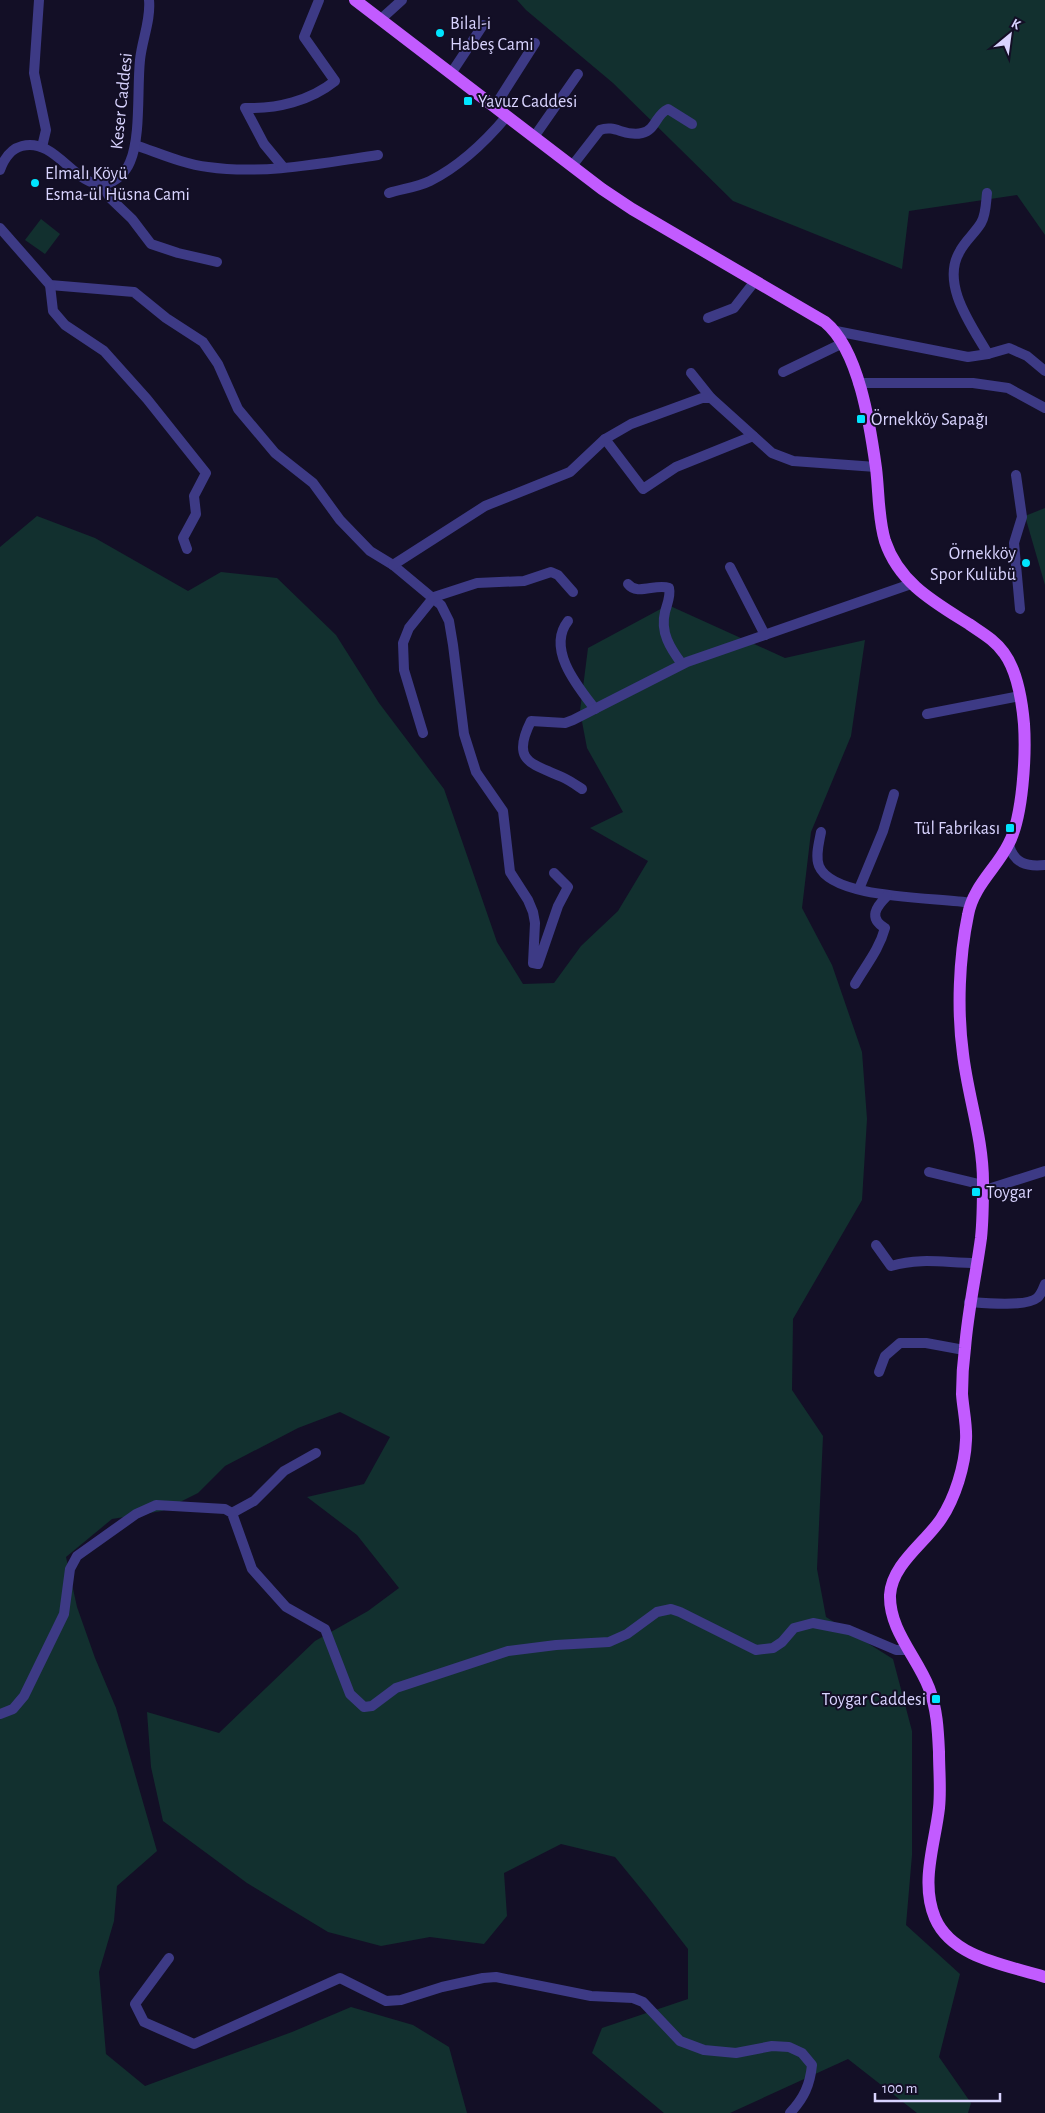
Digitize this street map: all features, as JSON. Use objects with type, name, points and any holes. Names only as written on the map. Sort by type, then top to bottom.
[{"type":"main road","points":[[355,0],[452,72],[572,166],[632,209],[825,322],[836,331],[858,383],[876,467],[884,538],[894,560],[911,584],[922,594],[994,642],[1010,662],[1020,696],[1024,726],[1023,765],[1018,819],[1009,845],[990,869],[971,903],[968,913],[963,958],[962,1052],[981,1150],[982,1188],[982,1227],[969,1302],[964,1350],[962,1392],[966,1440],[958,1482],[940,1520],[899,1570],[891,1587],[892,1613],[898,1630],[929,1687],[936,1716],[939,1806],[928,1877],[934,1915],[947,1937],[960,1948],[1045,1977]]},
{"type":"street","points":[[39,0],[34,73],[46,130],[42,147]]},
{"type":"street","name":"Keser Caddesi","points":[[102,184],[114,181],[125,172],[135,145],[140,61],[149,0]]},
{"type":"street","points":[[283,167],[264,144],[245,108],[269,109],[322,92],[335,81],[304,37],[320,0]]},
{"type":"street","points":[[380,19],[402,0]]},
{"type":"street","points":[[452,72],[483,25]]},
{"type":"street","points":[[494,106],[536,43]]},
{"type":"street","points":[[534,137],[578,74]]},
{"type":"street","points":[[572,166],[600,130],[610,128],[625,134],[644,132],[652,128],[664,111],[668,109],[692,124]]},
{"type":"street","points":[[389,193],[430,181],[463,160],[507,116]]},
{"type":"street","points":[[0,170],[9,154],[18,147],[31,145],[42,147],[85,178],[102,184],[110,198],[132,219],[151,244],[178,253],[217,262]]},
{"type":"street","points":[[135,145],[190,164],[209,167],[283,167],[378,155]]},
{"type":"street","points":[[987,192],[982,222],[960,250],[954,264],[954,282],[959,299],[988,354]]},
{"type":"street","points":[[0,228],[50,285],[53,311],[65,326],[104,351],[147,399],[206,473],[194,496],[196,514],[183,538],[187,549]]},
{"type":"street","points":[[708,318],[734,308],[755,281]]},
{"type":"street","points":[[50,285],[134,292],[166,318],[203,342],[218,364],[238,409],[275,453],[313,483],[340,520],[370,551],[393,565],[434,597],[448,621],[464,734],[471,757],[476,772],[503,811],[510,872],[528,900],[533,912],[535,923],[533,964],[538,964],[558,906],[568,887],[554,873]]},
{"type":"street","points":[[836,331],[968,357],[988,354],[1001,349],[1016,350],[1045,371]]},
{"type":"street","points":[[782,372],[842,343]]},
{"type":"street","points":[[691,373],[712,398],[772,453],[793,461],[876,467]]},
{"type":"street","points":[[858,383],[973,383],[1008,388],[1045,408]]},
{"type":"street","points":[[393,565],[484,506],[570,472],[605,439],[631,424],[702,398],[712,398]]},
{"type":"street","points":[[605,439],[643,489],[676,467],[753,436]]},
{"type":"street","points":[[1016,475],[1022,517],[1014,543],[1020,609]]},
{"type":"street","points":[[730,568],[765,635]]},
{"type":"street","points":[[423,732],[404,670],[403,642],[409,628],[434,597],[477,583],[524,581],[551,572],[558,575],[572,592]]},
{"type":"street","points":[[628,584],[631,588],[638,590],[663,586],[668,588],[670,593],[664,614],[664,633],[672,652],[682,664]]},
{"type":"street","points":[[582,789],[565,778],[533,765],[526,759],[522,746],[531,721],[565,723],[682,664],[911,584]]},
{"type":"street","points":[[568,621],[563,631],[561,651],[576,684],[595,709]]},
{"type":"street","points":[[926,714],[1020,696]]},
{"type":"street","points":[[859,889],[883,831],[894,794]]},
{"type":"street","points":[[821,832],[817,856],[819,866],[840,884],[887,896],[971,903]]},
{"type":"street","points":[[1009,845],[1012,855],[1018,862],[1027,865],[1045,865]]},
{"type":"street","points":[[855,984],[875,954],[883,935],[885,928],[879,924],[874,910],[887,896]]},
{"type":"street","points":[[929,1172],[982,1188],[1045,1171]]},
{"type":"street","points":[[876,1245],[891,1266],[910,1260],[977,1263]]},
{"type":"street","points":[[969,1302],[1003,1304],[1034,1300],[1038,1297],[1045,1284]]},
{"type":"street","points":[[879,1372],[885,1356],[900,1343],[926,1343],[964,1350]]},
{"type":"street","points":[[232,1513],[254,1502],[284,1470],[316,1453]]},
{"type":"street","points":[[0,1714],[13,1709],[24,1696],[64,1614],[68,1598],[70,1569],[77,1556],[136,1514],[156,1505],[201,1506],[225,1509],[232,1513],[252,1569],[286,1607],[326,1629],[350,1694],[364,1707],[372,1706],[396,1688],[508,1651],[617,1640],[653,1614],[666,1609],[680,1612],[756,1650],[773,1648],[782,1642],[794,1628],[813,1624],[849,1630],[896,1650],[909,1650]]},
{"type":"street","points":[[169,1958],[135,2004],[144,2022],[194,2044],[340,1978],[386,2001],[401,2000],[442,1987],[483,1978],[513,1979],[591,1996],[633,1998],[644,2002],[680,2042],[704,2050],[736,2053],[772,2046],[790,2047],[802,2053],[812,2065],[810,2082],[802,2099],[790,2113]]},
{"type":"green space","points":[[517,0],[1045,0],[1045,235],[1017,195],[909,211],[902,269],[733,201],[613,83],[526,10]]},
{"type":"green space","points":[[41,219],[60,234],[45,254],[25,240]]},
{"type":"green space","points":[[1045,508],[1045,585],[1025,516]]},
{"type":"green space","points":[[37,516],[95,538],[188,591],[221,572],[277,578],[336,635],[379,703],[444,789],[497,942],[523,984],[554,983],[581,946],[618,911],[648,861],[590,828],[623,812],[587,748],[580,711],[588,648],[668,605],[785,658],[865,640],[851,736],[811,832],[802,908],[832,965],[862,1052],[867,1119],[862,1200],[793,1319],[792,1390],[823,1436],[817,1569],[826,1617],[893,1659],[912,1731],[912,1855],[906,1925],[960,1974],[939,2057],[971,2103],[968,2113],[917,2113],[848,2059],[730,2113],[664,2113],[592,2053],[602,2028],[688,1999],[688,1949],[615,1857],[561,1844],[504,1873],[507,1916],[484,1944],[430,1937],[381,1946],[328,1932],[247,1883],[163,1821],[151,1767],[147,1712],[219,1733],[315,1641],[368,1611],[399,1588],[357,1535],[307,1497],[364,1484],[390,1437],[340,1412],[298,1428],[225,1466],[198,1493],[162,1511],[112,1519],[66,1557],[77,1607],[95,1658],[116,1708],[157,1851],[117,1886],[114,1921],[99,1972],[106,2054],[145,2086],[292,2032],[351,2007],[413,2025],[449,2047],[467,2113],[0,2113],[0,547]]},
{"type":"place","name":"Bilal-i Habeş Cami","points":[[440,33]]},
{"type":"place","name":"Yavuz Caddesi","points":[[468,101]]},
{"type":"place","name":"Elmalı Köyü Esma-ül Hüsna Cami","points":[[35,183]]},
{"type":"place","name":"Örnekköy Sapağı","points":[[861,419]]},
{"type":"place","name":"Örnekköy Spor Kulübü","points":[[1026,563]]},
{"type":"place","name":"Tül Fabrikası","points":[[1010,828]]},
{"type":"place","name":"Toygar","points":[[976,1192]]},
{"type":"place","name":"Toygar Caddesi","points":[[936,1699]]}]
